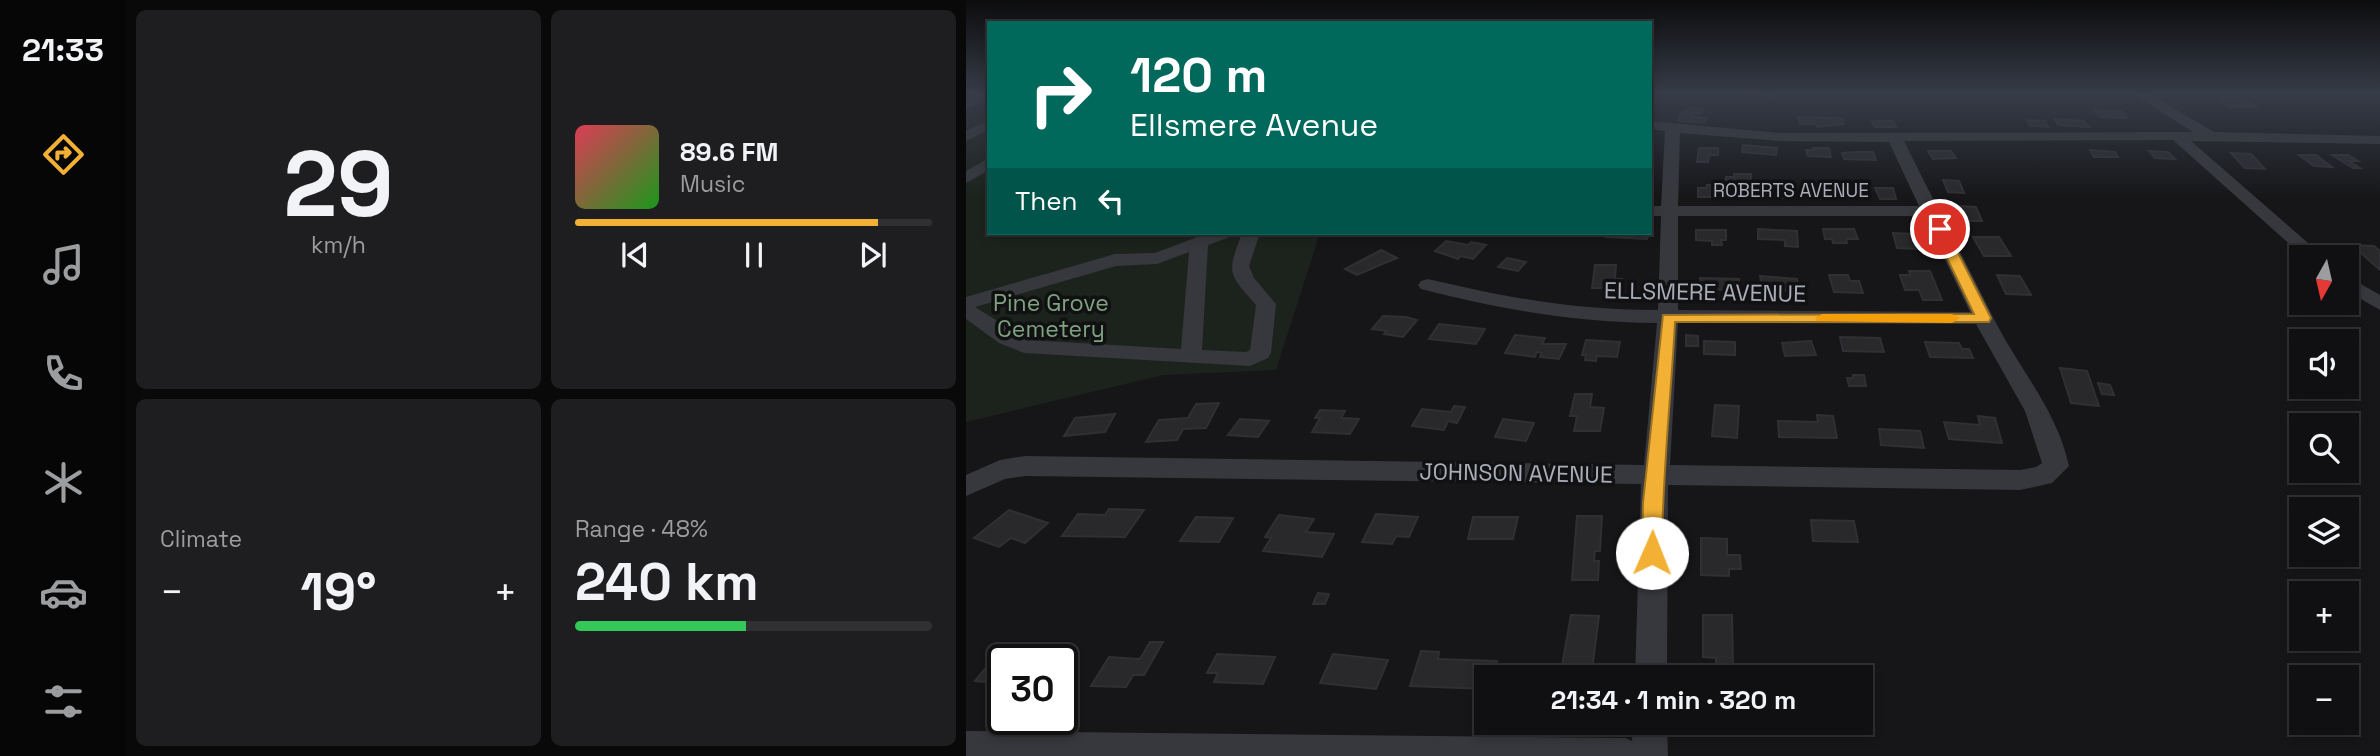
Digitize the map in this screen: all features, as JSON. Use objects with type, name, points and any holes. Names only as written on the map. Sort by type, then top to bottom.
[{"type":"street","points":[[1650,665],[1655,475],[1668,318],[1660,211],[1662,128]]},
{"type":"street","points":[[1678,128],[1788,137],[2212,137],[2380,140]]},
{"type":"street","points":[[2198,128],[2212,137]]},
{"type":"street","points":[[1894,137],[1983,318]]},
{"type":"street","points":[[2178,137],[2301,245]]},
{"type":"street","points":[[966,178],[987,164]]},
{"type":"street","name":"ROBERTS AVENUE","points":[[1660,211],[1931,211]]},
{"type":"street","points":[[966,303],[1115,260],[1157,258],[1219,235]]},
{"type":"street","points":[[966,310],[1007,338],[1024,346],[1088,358],[1191,356],[1250,359],[1261,353],[1267,312],[1266,304],[1245,281],[1240,265],[1250,235]]},
{"type":"street","points":[[1191,356],[1199,244]]},
{"type":"street","name":"ELLSMERE AVENUE","points":[[1428,285],[1543,310],[1598,316],[1983,318]]},
{"type":"street","points":[[2359,290],[2380,304]]},
{"type":"street","name":"JOHNSON AVENUE","points":[[970,483],[1000,470],[1025,466],[2020,480],[2043,477],[2056,466],[2054,450],[2018,376],[1983,318]]},
{"type":"street","points":[[1650,735],[1650,756]]},
{"type":"street","points":[[966,749],[1626,756]]},
{"type":"green space","name":"Pine Grove Cemetery","points":[[966,128],[987,128],[987,235],[1319,235],[1276,370],[1163,375],[966,422]]},
{"type":"building","points":[[1743,145],[1777,148],[1776,155],[1742,152]]},
{"type":"building","points":[[1699,148],[1718,148],[1718,155],[1709,155],[1708,162],[1697,162]]},
{"type":"building","points":[[1813,148],[1829,148],[1831,157],[1808,156],[1806,150],[1814,150]]},
{"type":"building","points":[[2090,150],[2115,152],[2118,157],[2094,157]]},
{"type":"building","points":[[1928,151],[1951,151],[1956,158],[1933,159]]},
{"type":"building","points":[[2149,151],[2168,152],[2175,159],[2155,158]]},
{"type":"building","points":[[1873,152],[1876,160],[1844,159],[1842,153]]},
{"type":"building","points":[[2231,153],[2251,154],[2265,169],[2245,168]]},
{"type":"building","points":[[2299,155],[2316,155],[2332,167],[2314,166]]},
{"type":"building","points":[[2332,155],[2348,155],[2358,161],[2349,161],[2360,168],[2353,168]]},
{"type":"building","points":[[1734,174],[1751,174],[1751,182],[1726,180],[1726,177],[1734,177]]},
{"type":"building","points":[[1943,180],[1959,181],[1964,193],[1948,192]]},
{"type":"building","points":[[1707,185],[1719,185],[1720,188],[1715,188],[1715,197],[1698,197],[1698,188],[1706,188]]},
{"type":"building","points":[[1875,188],[1893,188],[1896,199],[1880,199]]},
{"type":"building","points":[[1763,190],[1783,190],[1785,198],[1765,198]]},
{"type":"building","points":[[1817,191],[1841,191],[1844,199],[1820,199]]},
{"type":"building","points":[[1958,206],[1976,207],[1982,221],[1964,221]]},
{"type":"building","points":[[1758,229],[1797,231],[1798,247],[1785,246],[1785,240],[1758,239]]},
{"type":"building","points":[[1823,229],[1854,229],[1858,239],[1846,239],[1847,243],[1833,243],[1832,239],[1825,239]]},
{"type":"building","points":[[1696,230],[1726,230],[1726,240],[1721,240],[1722,245],[1712,245],[1712,241],[1696,240]]},
{"type":"building","points":[[1893,233],[1915,234],[1919,249],[1897,248]]},
{"type":"building","points":[[1607,235],[1648,235],[1647,239],[1606,237]]},
{"type":"building","points":[[1973,237],[1999,237],[2011,256],[1984,256]]},
{"type":"building","points":[[1446,241],[1486,245],[1473,259],[1460,256],[1458,259],[1435,251]]},
{"type":"building","points":[[2359,245],[2374,246],[2380,251],[2380,270],[2359,251]]},
{"type":"building","points":[[1381,250],[1397,258],[1357,275],[1345,269]]},
{"type":"building","points":[[1507,258],[1526,262],[1518,271],[1498,267]]},
{"type":"building","points":[[1595,265],[1616,265],[1615,279],[1622,279],[1622,288],[1592,288]]},
{"type":"building","points":[[1909,271],[1930,271],[1942,300],[1923,300],[1919,290],[1905,290],[1900,275],[1910,275]]},
{"type":"building","points":[[1829,275],[1848,275],[1850,281],[1859,281],[1863,293],[1834,292]]},
{"type":"building","points":[[1997,275],[2020,276],[2031,295],[2006,294]]},
{"type":"building","points":[[1760,276],[1797,279],[1799,291],[1770,291],[1769,286],[1762,286]]},
{"type":"building","points":[[1700,278],[1739,279],[1739,290],[1700,289]]},
{"type":"building","points":[[1383,316],[1417,320],[1403,337],[1372,329]]},
{"type":"building","points":[[1439,324],[1485,329],[1476,344],[1429,339]]},
{"type":"building","points":[[1515,335],[1545,338],[1542,344],[1566,344],[1559,359],[1540,357],[1542,353],[1537,352],[1535,357],[1505,353]]},
{"type":"building","points":[[1686,335],[1698,336],[1698,346],[1686,346]]},
{"type":"building","points":[[1840,337],[1880,338],[1884,352],[1843,351]]},
{"type":"building","points":[[1586,340],[1620,342],[1617,357],[1597,356],[1596,361],[1585,360],[1586,355],[1582,355]]},
{"type":"building","points":[[1704,341],[1735,342],[1735,355],[1704,354]]},
{"type":"building","points":[[1811,341],[1816,355],[1785,356],[1782,343]]},
{"type":"building","points":[[1925,342],[1959,343],[1962,349],[1969,349],[1973,358],[1930,357]]},
{"type":"building","points":[[2060,368],[2087,371],[2099,406],[2071,403]]},
{"type":"building","points":[[1853,375],[1864,375],[1866,386],[1849,386],[1847,378],[1853,378]]},
{"type":"building","points":[[2098,383],[2110,385],[2114,395],[2102,394]]},
{"type":"building","points":[[1575,394],[1592,394],[1590,407],[1604,408],[1600,431],[1574,431],[1577,416],[1570,416]]},
{"type":"building","points":[[1219,403],[1206,428],[1183,429],[1177,440],[1146,442],[1159,420],[1188,418],[1196,404]]},
{"type":"building","points":[[1715,405],[1739,406],[1737,438],[1712,436]]},
{"type":"building","points":[[1454,406],[1465,407],[1457,423],[1448,421],[1444,430],[1412,426],[1422,409],[1451,412]]},
{"type":"building","points":[[1320,410],[1345,411],[1341,418],[1359,419],[1350,434],[1312,432],[1320,418],[1315,418]]},
{"type":"building","points":[[1115,414],[1105,432],[1064,436],[1075,418]]},
{"type":"building","points":[[1817,415],[1833,416],[1837,438],[1779,437],[1778,421],[1818,422]]},
{"type":"building","points":[[1978,416],[1995,418],[2002,443],[1949,439],[1944,422],[1980,425]]},
{"type":"building","points":[[1240,419],[1269,421],[1258,437],[1228,435]]},
{"type":"building","points":[[1503,419],[1534,423],[1526,441],[1495,437]]},
{"type":"building","points":[[1879,429],[1920,431],[1924,448],[1881,445]]},
{"type":"building","points":[[1109,509],[1144,510],[1125,537],[1062,536],[1078,514],[1105,515]]},
{"type":"building","points":[[1009,510],[1048,523],[1025,543],[1011,538],[999,547],[974,538]]},
{"type":"building","points":[[1376,514],[1418,517],[1409,537],[1396,536],[1392,544],[1362,542]]},
{"type":"building","points":[[1279,515],[1314,519],[1306,532],[1334,534],[1322,557],[1263,551],[1271,538],[1265,537]]},
{"type":"building","points":[[1577,516],[1602,516],[1600,551],[1595,551],[1594,561],[1599,561],[1598,580],[1572,580]]},
{"type":"building","points":[[1196,517],[1233,518],[1219,542],[1180,541]]},
{"type":"building","points":[[1473,517],[1518,517],[1513,539],[1468,539]]},
{"type":"building","points":[[1811,520],[1854,521],[1858,542],[1813,541]]},
{"type":"building","points":[[1701,538],[1727,539],[1727,555],[1740,555],[1741,569],[1729,569],[1729,576],[1701,575]]},
{"type":"building","points":[[1318,593],[1329,594],[1325,604],[1313,604]]},
{"type":"building","points":[[1571,615],[1599,616],[1593,665],[1562,665]]},
{"type":"building","points":[[1703,615],[1732,615],[1733,665],[1716,665],[1716,658],[1703,657]]},
{"type":"building","points":[[1150,642],[1163,642],[1144,675],[1133,675],[1126,687],[1091,686],[1109,657],[1140,659]]},
{"type":"building","points":[[1421,651],[1439,652],[1438,659],[1497,661],[1496,665],[1474,665],[1474,689],[1410,686]]},
{"type":"building","points":[[1217,654],[1275,657],[1263,684],[1214,682],[1218,673],[1207,673]]},
{"type":"building","points":[[1333,654],[1388,660],[1376,689],[1320,683]]},
{"type":"building","points":[[987,666],[987,682],[975,681]]},
{"type":"slow traffic","points":[[1822,318],[1952,318]]},
{"type":"route","points":[[1652,553],[1652,503],[1659,448],[1668,318],[1983,318],[1940,229]]}]
